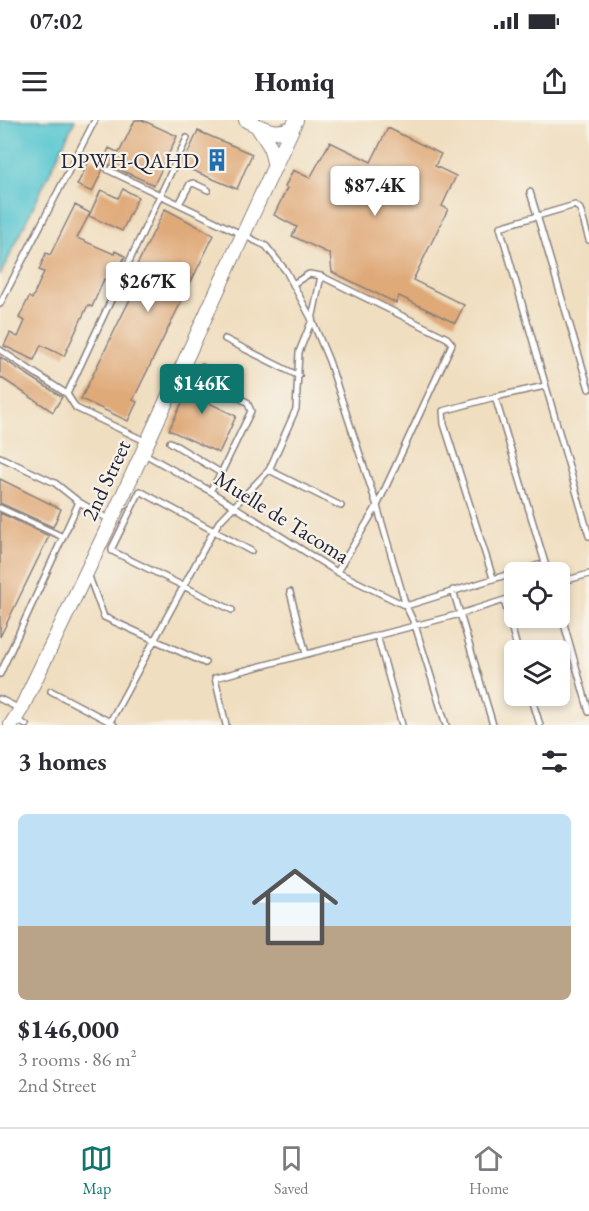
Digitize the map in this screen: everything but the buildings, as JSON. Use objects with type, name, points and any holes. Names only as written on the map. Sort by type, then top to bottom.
[{"type":"street","points":[[251,123],[277,132],[286,131],[294,123]]},
{"type":"street","points":[[251,123],[270,146],[275,166]]},
{"type":"street","name":"2nd Street","points":[[18,719],[294,123]]},
{"type":"lane","points":[[0,304],[95,120]]},
{"type":"lane","points":[[67,394],[187,138]]},
{"type":"lane","points":[[108,170],[266,246],[286,272],[312,320],[329,361],[446,725]]},
{"type":"lane","points":[[179,204],[190,184],[193,183],[208,190]]},
{"type":"lane","points":[[530,192],[589,389]]},
{"type":"lane","points":[[589,240],[578,206],[575,205],[500,227],[589,536]]},
{"type":"lane","points":[[293,284],[309,274],[321,276],[451,340],[451,347],[377,506],[337,572]]},
{"type":"lane","points":[[51,692],[112,724],[153,639],[219,522],[269,470],[296,410],[299,352],[312,320],[321,276]]},
{"type":"lane","points":[[225,339],[298,376]]},
{"type":"lane","name":"Muelle de Tacoma","points":[[0,350],[67,394],[76,408],[145,447],[337,572],[406,606]]},
{"type":"lane","points":[[493,578],[444,424],[443,411],[544,386]]},
{"type":"lane","points":[[210,490],[221,473],[251,411],[247,402],[220,388]]},
{"type":"lane","points":[[495,398],[545,562]]},
{"type":"lane","points":[[170,442],[221,473]]},
{"type":"lane","points":[[0,457],[54,483],[79,502],[111,521]]},
{"type":"lane","points":[[269,470],[341,506]]},
{"type":"lane","points":[[232,610],[112,550],[139,491],[251,551]]},
{"type":"lane","points":[[1,671],[79,502]]},
{"type":"lane","points":[[0,508],[63,537]]},
{"type":"lane","points":[[87,568],[104,618],[205,663]]},
{"type":"lane","points":[[570,579],[589,574]]},
{"type":"lane","points":[[406,606],[504,575]]},
{"type":"lane","points":[[453,590],[493,725]]},
{"type":"lane","points":[[290,592],[306,654]]},
{"type":"lane","points":[[226,725],[215,678],[460,614],[504,600]]},
{"type":"lane","points":[[565,628],[589,712]]},
{"type":"lane","points":[[377,635],[402,725]]},
{"type":"lane","points":[[0,699],[18,719]]},
{"type":"lane","points":[[534,706],[540,725]]},
{"type":"water","points":[[0,120],[75,120],[0,276]]},
{"type":"place","name":"DPWH-QAHD","points":[[217,160]]}]
